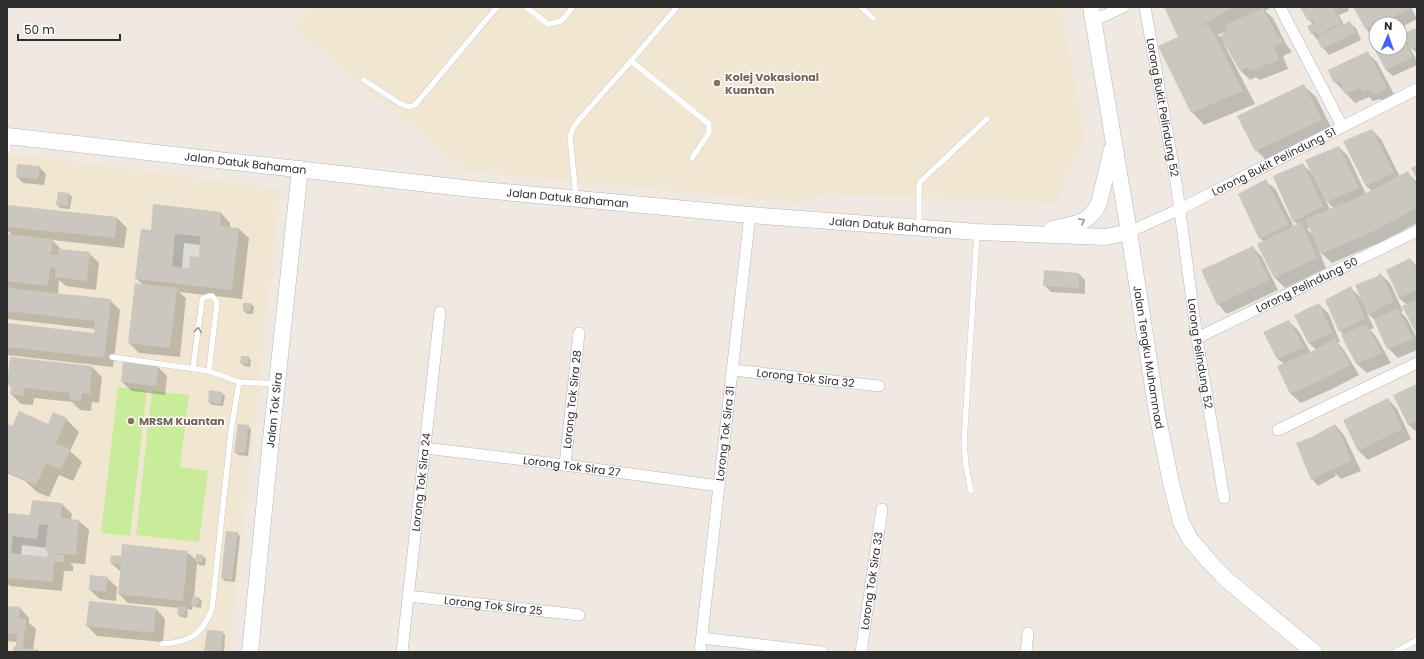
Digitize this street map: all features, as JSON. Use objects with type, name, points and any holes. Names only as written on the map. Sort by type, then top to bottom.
[{"type":"street","points":[[1092,14],[1123,7]]},
{"type":"street","name":"Lorong Bukit Pelindung 52","points":[[1145,7],[1180,208]]},
{"type":"street","points":[[1280,7],[1342,126]]},
{"type":"street","name":"Jalan Tengku Muhammad","points":[[1092,14],[1129,232],[1157,413],[1171,483],[1181,522],[1190,539],[1222,574],[1314,652]]},
{"type":"street","name":"Lorong Bukit Pelindung 51","points":[[1129,232],[1417,89]]},
{"type":"street","name":"Jalan Datuk Bahaman","points":[[8,136],[472,189],[750,215],[977,232],[1106,237],[1129,232]]},
{"type":"street","points":[[1031,234],[1071,226],[1090,217],[1096,210],[1099,203],[1114,143]]},
{"type":"street","name":"Jalan Tok Sira","points":[[250,652],[300,169]]},
{"type":"street","name":"Lorong Pelindung 52","points":[[1180,208],[1197,338],[1224,498]]},
{"type":"street","name":"Lorong Tok Sira 31","points":[[700,652],[750,215]]},
{"type":"street","name":"Lorong Pelindung 50","points":[[1197,338],[1417,231]]},
{"type":"street","name":"Lorong Tok Sira 24","points":[[402,652],[440,312]]},
{"type":"street","name":"Lorong Tok Sira 28","points":[[565,465],[579,333]]},
{"type":"street","points":[[1278,430],[1417,363]]},
{"type":"street","name":"Lorong Tok Sira 32","points":[[733,370],[879,386]]},
{"type":"street","name":"Lorong Tok Sira 27","points":[[425,448],[719,486]]},
{"type":"street","name":"Lorong Tok Sira 33","points":[[860,652],[882,509]]},
{"type":"street","name":"Lorong Tok Sira 25","points":[[408,596],[579,615]]},
{"type":"street","points":[[1026,652],[1028,633]]},
{"type":"street","points":[[702,638],[790,650],[822,652]]},
{"type":"lane","points":[[364,80],[399,104],[409,106],[415,105],[497,7]]},
{"type":"lane","points":[[526,7],[548,24],[561,21],[572,7]]},
{"type":"lane","points":[[576,199],[570,137],[573,128],[677,7]]},
{"type":"lane","points":[[861,7],[873,18]]},
{"type":"lane","points":[[631,61],[708,124],[709,133],[692,158]]},
{"type":"lane","points":[[920,228],[920,182],[987,119]]},
{"type":"lane","points":[[7,152],[8,136]]},
{"type":"lane","points":[[971,491],[966,466],[964,443],[977,232]]},
{"type":"lane","points":[[193,368],[202,301],[203,298],[209,296],[214,298],[217,302],[209,371]]},
{"type":"lane","points":[[112,357],[209,371],[239,382],[278,384]]},
{"type":"lane","points":[[162,644],[178,643],[191,638],[202,629],[208,621],[212,609],[231,431],[239,382]]},
{"type":"lane","points":[[1398,651],[1417,640]]},
{"type":"shaded area","name":"Kolej Vokasional Kuantan","points":[[312,7],[1061,7],[1085,138],[1056,203],[829,194],[800,203],[466,171],[293,29]]},
{"type":"shaded area","name":"MRSM Kuantan","points":[[7,153],[280,189],[230,652],[7,652]]},
{"type":"shaded area","points":[[175,234],[200,236],[199,257],[190,256],[189,268],[172,267]]},
{"type":"shaded area","points":[[39,524],[48,525],[45,550],[48,550],[47,557],[11,553],[13,536],[37,539]]},
{"type":"green space","points":[[118,387],[147,390],[130,536],[101,533]]},
{"type":"green space","points":[[152,391],[189,395],[180,467],[208,471],[199,542],[136,535]]},
{"type":"building","points":[[1164,7],[1235,7],[1186,33],[1208,23],[1243,91],[1191,113],[1158,46],[1178,37]]},
{"type":"building","points":[[1300,7],[1337,7],[1334,8],[1341,23],[1318,35],[1316,32],[1311,34],[1307,26],[1315,23],[1312,19],[1308,21]]},
{"type":"building","points":[[1353,7],[1408,7],[1409,9],[1395,16],[1368,16],[1368,29],[1366,30]]},
{"type":"building","points":[[1263,8],[1276,33],[1284,42],[1274,46],[1279,60],[1250,71],[1247,67],[1240,71],[1220,36],[1227,30],[1225,25]]},
{"type":"building","points":[[1350,21],[1356,33],[1322,49],[1317,39],[1321,37],[1320,35]]},
{"type":"building","points":[[1415,28],[1417,32],[1417,47],[1411,49],[1408,43],[1408,32]]},
{"type":"building","points":[[1408,48],[1413,57],[1386,70],[1378,56],[1408,56]]},
{"type":"building","points":[[1368,51],[1368,56],[1371,56],[1387,88],[1375,95],[1371,90],[1363,92],[1360,88],[1345,94],[1340,81],[1333,82],[1328,70]]},
{"type":"building","points":[[1304,84],[1322,120],[1255,151],[1237,116]]},
{"type":"building","points":[[1372,129],[1394,173],[1366,186],[1343,141]]},
{"type":"building","points":[[1339,146],[1359,188],[1326,202],[1305,160]]},
{"type":"building","points":[[1303,163],[1323,206],[1293,222],[1273,176]]},
{"type":"building","points":[[17,164],[40,166],[38,179],[16,177]]},
{"type":"building","points":[[1417,165],[1417,179],[1411,168]]},
{"type":"building","points":[[1408,171],[1417,189],[1417,208],[1374,231],[1321,254],[1305,219],[1357,198]]},
{"type":"building","points":[[1266,179],[1289,225],[1259,239],[1238,194]]},
{"type":"building","points":[[58,192],[69,193],[68,206],[56,205]]},
{"type":"building","points":[[153,204],[221,212],[220,226],[239,228],[232,290],[135,279],[141,229],[151,230]],"holes":[[[175,234],[200,236],[199,257],[190,256],[189,268],[172,267]]]},
{"type":"building","points":[[7,205],[117,217],[115,238],[7,227]]},
{"type":"building","points":[[1301,222],[1317,258],[1274,278],[1257,244]]},
{"type":"building","points":[[7,234],[53,239],[51,255],[58,255],[59,249],[90,252],[87,281],[55,277],[56,268],[50,267],[48,286],[7,281]]},
{"type":"building","points":[[1253,246],[1269,280],[1217,305],[1201,270]]},
{"type":"building","points":[[1410,258],[1417,272],[1417,290],[1399,298],[1386,270]]},
{"type":"building","points":[[1044,270],[1079,273],[1079,288],[1043,286]]},
{"type":"building","points":[[1380,272],[1394,301],[1368,315],[1355,285],[1378,276]]},
{"type":"building","points":[[135,283],[177,288],[170,348],[128,343]]},
{"type":"building","points":[[1351,286],[1365,318],[1339,332],[1325,300]]},
{"type":"building","points":[[7,288],[111,299],[104,358],[7,347],[7,323],[94,333],[95,321],[7,311]]},
{"type":"building","points":[[1417,299],[1417,335],[1402,306]]},
{"type":"building","points":[[243,303],[251,303],[250,311],[243,311]]},
{"type":"building","points":[[1319,303],[1332,333],[1308,343],[1294,315]]},
{"type":"building","points":[[1398,308],[1413,339],[1387,349],[1374,320]]},
{"type":"building","points":[[1289,320],[1304,347],[1277,359],[1263,332]]},
{"type":"building","points":[[1366,324],[1382,353],[1356,364],[1341,335]]},
{"type":"building","points":[[1335,339],[1350,365],[1322,380],[1290,394],[1277,366],[1309,353]]},
{"type":"building","points":[[241,356],[249,356],[248,364],[240,364]]},
{"type":"building","points":[[10,357],[92,366],[90,394],[82,393],[81,401],[70,400],[70,393],[24,388],[24,396],[10,394],[11,385],[7,385]]},
{"type":"building","points":[[123,362],[158,366],[156,386],[121,382]]},
{"type":"building","points":[[1417,384],[1417,421],[1408,425],[1393,395]]},
{"type":"building","points":[[209,390],[222,392],[221,404],[208,402]]},
{"type":"building","points":[[1388,398],[1402,429],[1358,451],[1343,420]]},
{"type":"building","points":[[19,411],[48,424],[53,412],[67,418],[56,443],[70,449],[61,469],[46,463],[36,485],[7,472],[7,426],[8,424],[12,426]]},
{"type":"building","points":[[238,424],[249,425],[245,453],[234,452]]},
{"type":"building","points":[[1335,424],[1352,461],[1311,480],[1296,443],[1314,436]]},
{"type":"building","points":[[32,500],[62,503],[61,518],[79,520],[76,555],[57,553],[64,555],[64,562],[54,562],[53,582],[7,578],[8,513],[30,515]],"holes":[[[39,524],[48,525],[45,550],[48,550],[47,557],[11,553],[13,536],[37,539]]]},
{"type":"building","points":[[226,531],[238,532],[232,580],[221,578]]},
{"type":"building","points":[[122,544],[188,551],[183,601],[118,594],[121,564],[110,563],[111,555],[121,556]]},
{"type":"building","points":[[196,554],[203,555],[202,563],[195,562]]},
{"type":"building","points":[[90,575],[108,577],[106,592],[89,590]]},
{"type":"building","points":[[192,597],[199,597],[198,605],[191,605]]},
{"type":"building","points":[[89,601],[156,608],[154,633],[86,626]]},
{"type":"building","points":[[7,606],[20,607],[19,618],[26,619],[23,648],[39,650],[39,652],[13,652],[14,646],[16,646],[17,634],[7,633]]},
{"type":"building","points":[[178,606],[186,607],[184,615],[177,614]]},
{"type":"building","points":[[207,630],[223,631],[221,652],[204,652]]},
{"type":"place","name":"Kolej Vokasional Kuantan","points":[[717,83]]},
{"type":"place","name":"MRSM Kuantan","points":[[131,421]]}]
